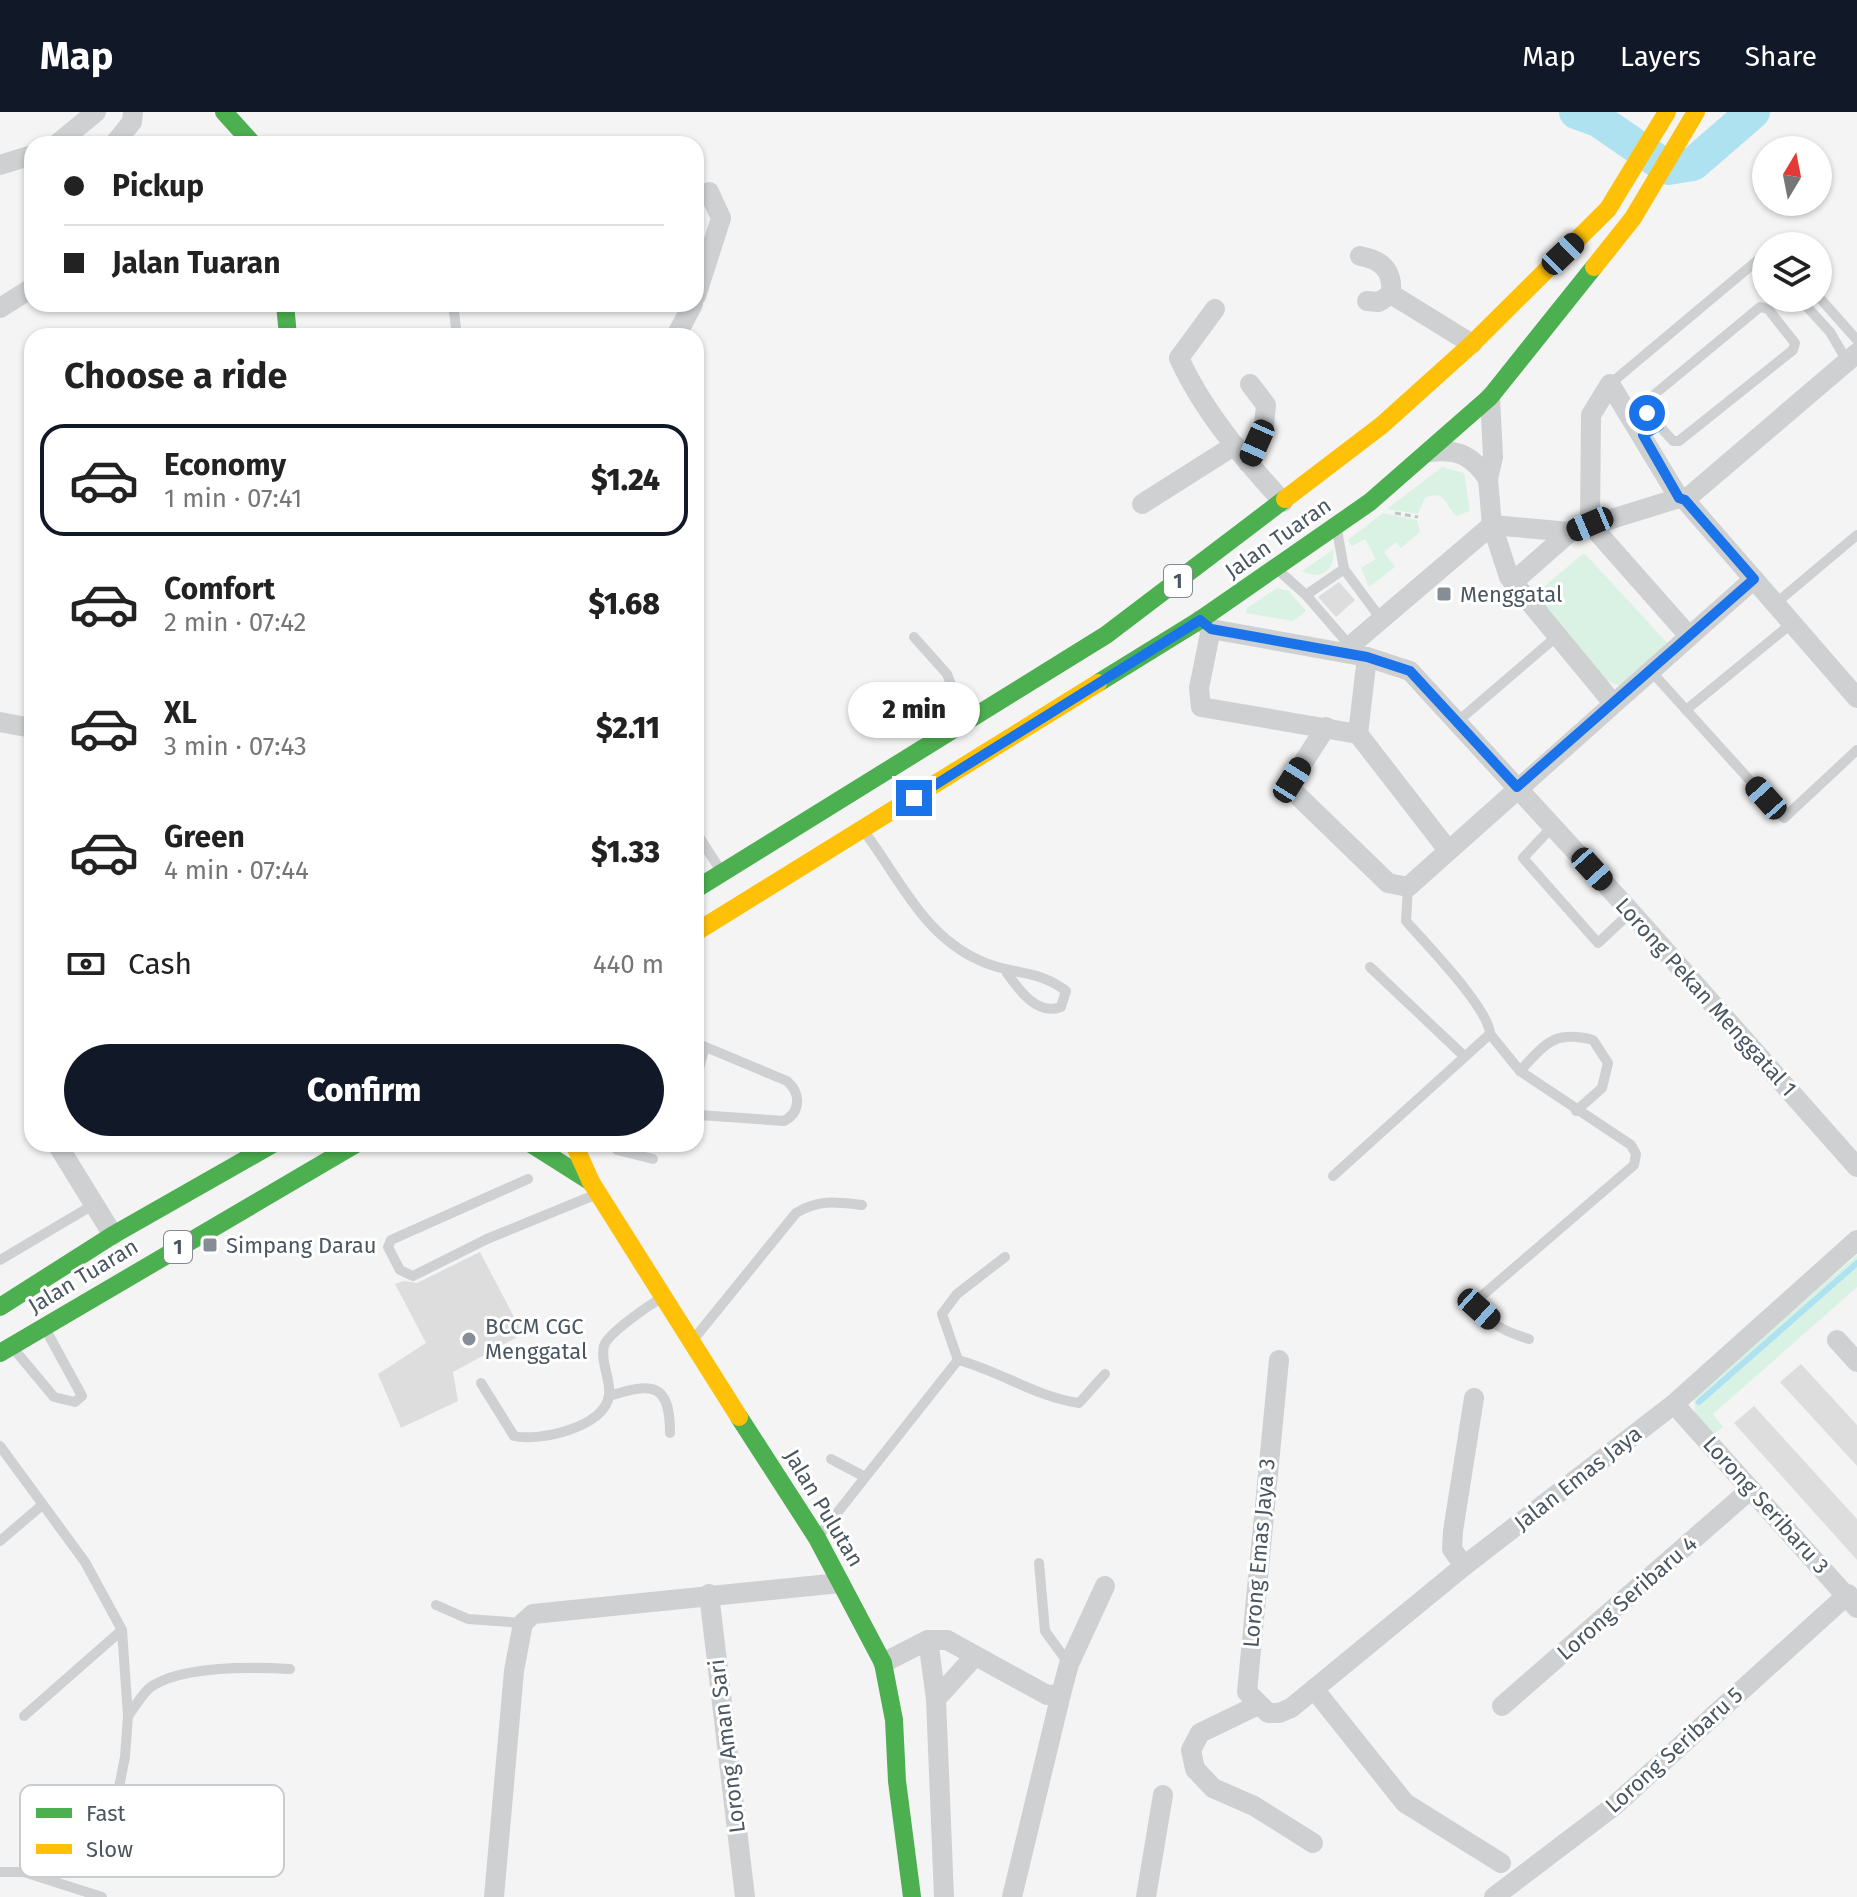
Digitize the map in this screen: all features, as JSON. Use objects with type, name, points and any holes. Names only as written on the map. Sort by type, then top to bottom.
[{"type":"main road","points":[[224,112],[246,136]]},
{"type":"main road","name":"Jalan Tuaran","points":[[704,884],[1106,635],[1382,425],[1472,344],[1608,209],[1667,112]]},
{"type":"main road","name":"Jalan Tuaran","points":[[704,927],[1067,704],[1206,624],[1336,528],[1430,452],[1490,397],[1633,218],[1695,114]]},
{"type":"main road","points":[[1362,484],[1430,452]]},
{"type":"main road","points":[[1256,557],[1313,518]]},
{"type":"main road","points":[[1106,635],[1139,632],[1153,624]]},
{"type":"main road","points":[[723,873],[747,876],[1070,675],[1080,675],[1083,687],[1067,704]]},
{"type":"main road","name":"Jalan Tuaran","points":[[0,1307],[104,1230],[257,1152]]},
{"type":"main road","name":"Jalan Tuaran","points":[[6,1350],[342,1152]]},
{"type":"main road","name":"Jalan Pulutan","points":[[543,1152],[595,1187]]},
{"type":"main road","name":"Jalan Pulutan","points":[[578,1152],[595,1187],[662,1298],[817,1538],[883,1663],[894,1720],[897,1781],[912,1897]]},
{"type":"street","points":[[67,136],[96,112]]},
{"type":"street","points":[[121,136],[132,122],[133,112]]},
{"type":"street","points":[[0,165],[24,158]]},
{"type":"street","points":[[704,271],[721,218],[709,192]]},
{"type":"street","points":[[1360,256],[1374,258],[1387,268],[1392,278],[1391,294]]},
{"type":"street","points":[[0,308],[24,293]]},
{"type":"street","points":[[1391,294],[1472,344]]},
{"type":"street","points":[[1367,301],[1379,302],[1391,294]]},
{"type":"street","points":[[1215,309],[1179,358],[1189,380],[1235,445],[1283,502]]},
{"type":"street","points":[[1513,582],[1570,532],[1682,499],[1852,357]]},
{"type":"street","points":[[1248,463],[1264,425],[1266,405],[1250,384]]},
{"type":"street","points":[[1689,636],[1590,524],[1591,415],[1610,384],[1651,431],[1682,499],[1857,698]]},
{"type":"street","points":[[1490,397],[1493,457],[1488,479],[1492,525],[1513,582],[1613,703]]},
{"type":"street","points":[[1142,504],[1235,445]]},
{"type":"street","points":[[1430,452],[1453,450],[1476,461],[1488,479]]},
{"type":"street","points":[[1448,850],[1358,734],[1353,652],[1381,619],[1492,525],[1570,532]]},
{"type":"street","points":[[1326,727],[1292,780],[1292,790],[1388,883],[1408,887],[1754,579]]},
{"type":"street","points":[[1206,624],[1199,688],[1201,707],[1358,734]]},
{"type":"street","name":"Lorong Pekan Menggatal 1","points":[[1206,624],[1353,652],[1410,671],[1631,912],[1857,1167]]},
{"type":"street","points":[[0,722],[24,726]]},
{"type":"street","points":[[62,1152],[104,1230]]},
{"type":"street","name":"Jalan Emas Jaya","points":[[1258,1705],[1268,1713],[1291,1708],[1464,1566],[1674,1404],[1857,1240]]},
{"type":"street","points":[[1837,1340],[1857,1362]]},
{"type":"street","name":"Lorong Emas Jaya 3","points":[[1258,1705],[1247,1692],[1279,1360]]},
{"type":"street","points":[[1464,1566],[1452,1549],[1453,1531],[1474,1398]]},
{"type":"street","name":"Lorong Seribaru 3","points":[[1674,1404],[1852,1601]]},
{"type":"street","name":"Lorong Seribaru 4","points":[[1502,1706],[1751,1489]]},
{"type":"street","points":[[494,1897],[514,1671],[523,1623],[533,1614],[840,1583]]},
{"type":"street","points":[[1012,1897],[1069,1664],[1105,1586]]},
{"type":"street","name":"Lorong Aman Sari","points":[[709,1594],[745,1897]]},
{"type":"street","name":"Lorong Seribaru 5","points":[[1494,1897],[1614,1806],[1852,1601]]},
{"type":"street","points":[[883,1663],[928,1640],[947,1640],[1047,1695],[1061,1694]]},
{"type":"street","points":[[928,1640],[936,1699],[944,1897]]},
{"type":"street","points":[[936,1699],[975,1656]]},
{"type":"street","points":[[1314,1689],[1405,1803],[1501,1863]]},
{"type":"street","points":[[1258,1705],[1200,1733],[1191,1750],[1195,1769],[1213,1788],[1254,1806],[1313,1843]]},
{"type":"street","points":[[1146,1897],[1163,1795]]},
{"type":"lane","points":[[1610,384],[1752,265]]},
{"type":"lane","points":[[1760,307],[1768,309],[1795,343],[1793,350],[1679,441],[1651,431],[1644,403],[1748,315],[1760,307]]},
{"type":"lane","points":[[1812,312],[1852,357]]},
{"type":"lane","points":[[1832,312],[1857,340]]},
{"type":"lane","points":[[1336,528],[1344,569],[1381,619]]},
{"type":"lane","points":[[1775,604],[1857,535]]},
{"type":"lane","points":[[1277,569],[1306,595],[1353,652]]},
{"type":"lane","points":[[1306,595],[1344,569]]},
{"type":"lane","points":[[1686,710],[1792,623]]},
{"type":"lane","points":[[914,637],[947,674],[966,722]]},
{"type":"lane","points":[[1457,722],[1556,637]]},
{"type":"lane","points":[[1650,670],[1784,818],[1857,750]]},
{"type":"lane","points":[[1553,826],[1523,858],[1598,943],[1631,912]]},
{"type":"lane","points":[[863,829],[910,899],[944,940],[1007,973],[1024,996],[1040,1006],[1053,1010],[1061,1007],[1066,991],[1058,984],[1042,975],[1021,971],[1007,973]]},
{"type":"lane","points":[[704,844],[723,873]]},
{"type":"lane","points":[[1408,887],[1406,921],[1476,1005],[1488,1022],[1490,1034],[1520,1071],[1631,1145],[1636,1154],[1634,1165],[1477,1300],[1479,1309],[1503,1330],[1529,1339]]},
{"type":"lane","points":[[1370,967],[1464,1056]]},
{"type":"lane","points":[[1333,1176],[1490,1034]]},
{"type":"lane","points":[[1520,1071],[1546,1042],[1569,1034],[1593,1040],[1608,1063],[1602,1088],[1576,1111]]},
{"type":"lane","points":[[704,1048],[787,1081],[795,1088],[798,1100],[793,1114],[784,1121],[704,1115]]},
{"type":"lane","points":[[625,1152],[653,1159]]},
{"type":"lane","points":[[528,1179],[391,1240],[388,1247],[400,1270],[413,1276],[595,1187]]},
{"type":"lane","points":[[691,1341],[796,1213],[813,1203],[827,1201],[862,1205]]},
{"type":"lane","points":[[0,1260],[93,1205]]},
{"type":"lane","points":[[958,1360],[942,1314],[957,1294],[1005,1257]]},
{"type":"lane","points":[[481,1383],[514,1436],[528,1439],[584,1424],[605,1408],[609,1396],[604,1346],[609,1336],[638,1311],[662,1298]]},
{"type":"lane","points":[[6,1350],[54,1397],[75,1402],[82,1396],[45,1328]]},
{"type":"lane","points":[[958,1360],[1009,1377],[1051,1399],[1079,1403],[1105,1374]]},
{"type":"lane","points":[[817,1538],[958,1360]]},
{"type":"lane","points":[[609,1396],[644,1386],[666,1396],[670,1409],[670,1433]]},
{"type":"lane","points":[[0,1446],[85,1562],[122,1630],[128,1716],[119,1785]]},
{"type":"lane","points":[[831,1459],[865,1477]]},
{"type":"lane","points":[[0,1541],[41,1506]]},
{"type":"lane","points":[[1039,1563],[1045,1631],[1069,1664]]},
{"type":"lane","points":[[436,1605],[468,1619],[523,1623]]},
{"type":"lane","points":[[24,1716],[122,1630]]},
{"type":"lane","points":[[128,1716],[151,1687],[180,1675],[248,1667],[290,1669]]},
{"type":"lane","points":[[40,1877],[102,1897]]},
{"type":"path","points":[[1392,512],[1418,517]]},
{"type":"green space","points":[[1442,467],[1464,473],[1470,511],[1456,516],[1437,495],[1425,498],[1418,514],[1387,509]]},
{"type":"green space","points":[[1383,513],[1417,520],[1420,532],[1401,548],[1396,542],[1384,552],[1395,567],[1369,587],[1361,568],[1376,559],[1365,539],[1352,546],[1348,540]]},
{"type":"green space","points":[[1333,550],[1332,563],[1325,572],[1315,575],[1302,571]]},
{"type":"green space","points":[[1584,553],[1671,647],[1626,688],[1609,682],[1537,603],[1539,591]]},
{"type":"green space","points":[[1277,588],[1289,591],[1306,611],[1293,621],[1246,613],[1247,608]]},
{"type":"green space","points":[[1857,1255],[1857,1287],[1713,1414],[1723,1427],[1714,1434],[1695,1414],[1694,1397]]},
{"type":"building","points":[[1339,582],[1355,600],[1336,617],[1318,597]]},
{"type":"building","name":"BCCM CGC Menggatal","points":[[480,1252],[523,1334],[453,1372],[458,1401],[401,1428],[378,1374],[426,1343],[395,1284],[404,1281],[417,1283]]},
{"type":"building","points":[[1801,1364],[1857,1425],[1857,1466],[1780,1382]]},
{"type":"building","points":[[1754,1406],[1857,1519],[1857,1560],[1734,1423]]},
{"type":"waterway","points":[[1576,112],[1598,120],[1668,168],[1693,164],[1753,112]]},
{"type":"waterway","points":[[1699,1402],[1857,1263]]},
{"type":"traffic: fast","points":[[224,112],[246,136]]},
{"type":"traffic: fast","points":[[1098,683],[1200,620],[1370,502],[1490,397],[1594,267]]},
{"type":"traffic: fast","points":[[286,312],[287,328]]},
{"type":"traffic: fast","points":[[704,884],[1106,635],[1285,499]]},
{"type":"traffic: fast","points":[[0,1307],[113,1235],[259,1152]]},
{"type":"traffic: fast","points":[[0,1353],[342,1152]]},
{"type":"traffic: fast","points":[[544,1152],[591,1182]]},
{"type":"traffic: fast","points":[[739,1417],[817,1538],[883,1663],[894,1720],[897,1781],[912,1897]]},
{"type":"traffic: slow","points":[[1285,499],[1382,425],[1472,344],[1608,209],[1667,112]]},
{"type":"traffic: slow","points":[[1594,267],[1633,218],[1696,112]]},
{"type":"traffic: slow","points":[[704,927],[1098,683]]},
{"type":"traffic: slow","points":[[578,1152],[591,1182],[739,1417]]},
{"type":"place","name":"Menggatal","points":[[1444,594]]},
{"type":"place","name":"Simpang Darau","points":[[210,1245]]},
{"type":"place","name":"BCCM CGC Menggatal","points":[[469,1339]]},
{"type":"route","points":[[914,798],[1200,620],[1211,629],[1391,662],[1410,671],[1517,787],[1754,579],[1685,500],[1679,498],[1643,435],[1659,426],[1647,413]]}]
